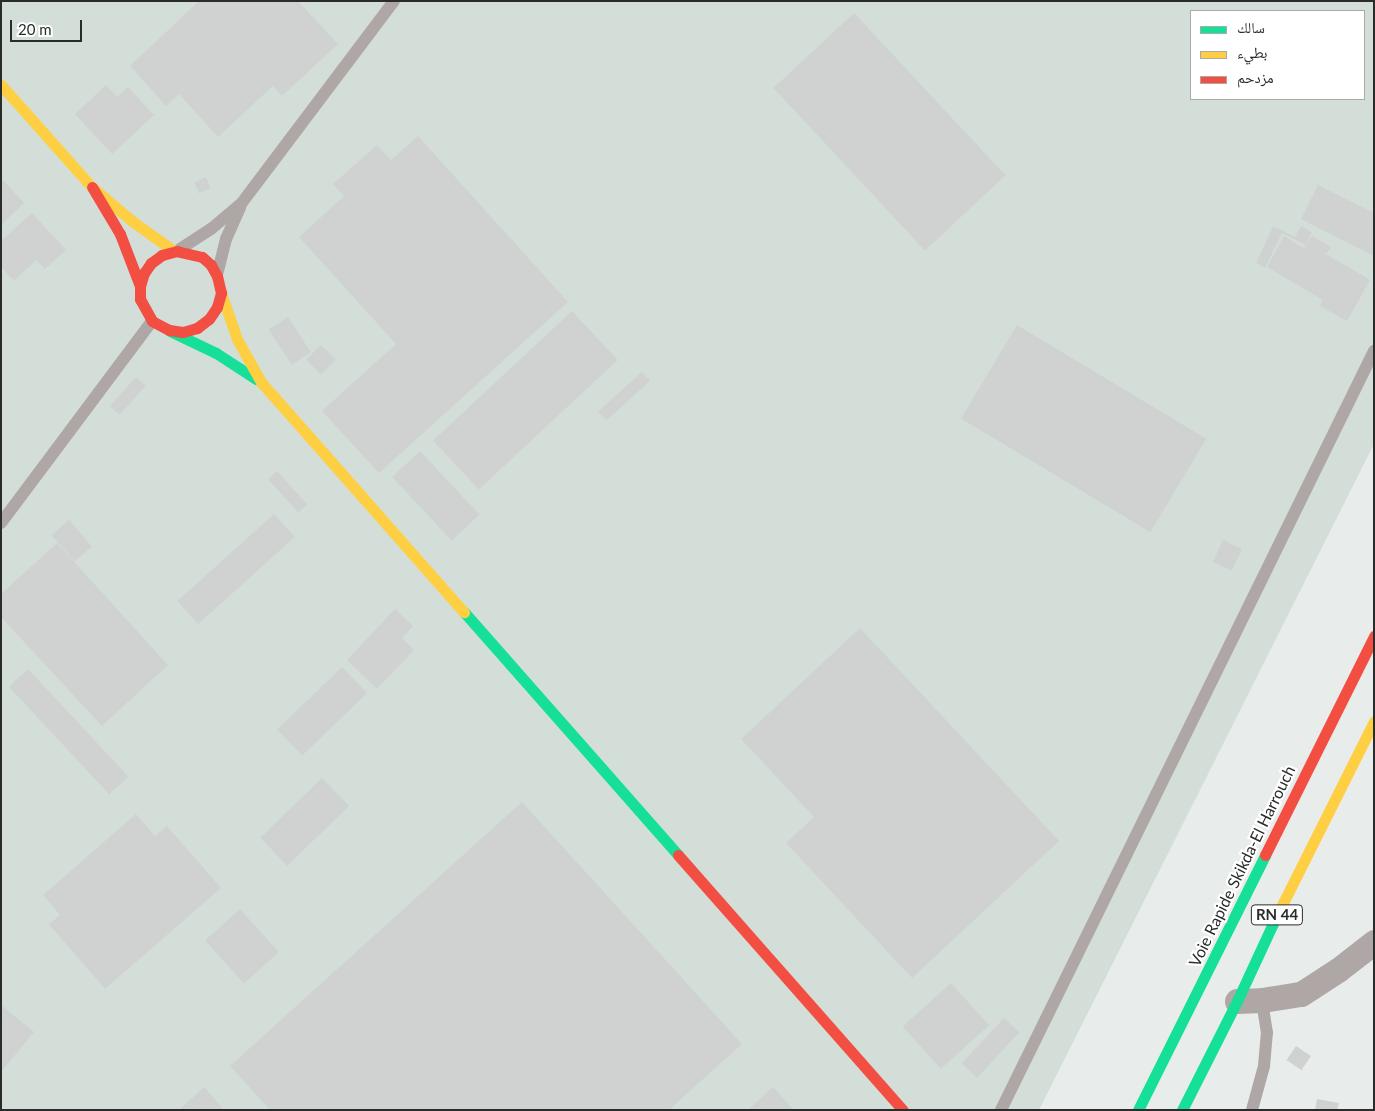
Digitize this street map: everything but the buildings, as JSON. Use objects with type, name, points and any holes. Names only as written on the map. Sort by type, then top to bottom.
[{"type":"main road","points":[[1,85],[92,187],[132,220],[176,251],[202,257],[211,265],[217,276],[221,293],[238,339],[260,382],[903,1110]]},
{"type":"main road","points":[[92,187],[120,234],[140,286]]},
{"type":"main road","points":[[176,251],[162,255],[151,263],[144,273],[140,286],[140,299],[145,311],[152,321],[216,353],[260,382]]},
{"type":"main road","points":[[168,330],[183,332],[197,328],[209,320],[218,307],[221,293]]},
{"type":"main road","name":"Voie Rapide Skikda-El Harrouch","points":[[1138,1110],[1374,636]]},
{"type":"main road","name":"RN 44","points":[[1182,1110],[1237,1001],[1284,898],[1374,721]]},
{"type":"street","points":[[1237,1001],[1262,1000],[1301,994],[1338,970],[1374,942]]},
{"type":"lane","points":[[176,251],[211,229],[241,204],[394,1]]},
{"type":"lane","points":[[217,276],[226,239],[241,204]]},
{"type":"lane","points":[[1,523],[152,321]]},
{"type":"lane","points":[[1001,1110],[1374,351]]},
{"type":"lane","points":[[1252,1110],[1264,1066],[1267,1033],[1262,1000]]},
{"type":"shaded area","points":[[1,1],[1374,1],[1374,444],[1039,1110],[1,1110]]},
{"type":"traffic: fast","points":[[170,331],[216,353],[256,379]]},
{"type":"traffic: fast","points":[[464,612],[678,855]]},
{"type":"traffic: fast","points":[[1138,1110],[1265,855]]},
{"type":"traffic: fast","points":[[1182,1110],[1237,1001],[1276,917]]},
{"type":"traffic: slow","points":[[1,85],[92,187],[132,221],[174,251]]},
{"type":"traffic: slow","points":[[221,293],[237,339],[261,382],[464,612]]},
{"type":"traffic: slow","points":[[1276,917],[1374,721]]},
{"type":"traffic: jam","points":[[92,187],[120,234],[140,286],[140,299],[152,321],[169,330],[183,332],[197,328],[209,319],[217,307],[221,293],[217,276],[211,265],[202,257],[177,251],[162,255],[151,263],[144,273],[140,286]]},
{"type":"traffic: jam","points":[[1265,855],[1374,636]]},
{"type":"traffic: jam","points":[[678,855],[903,1110]]}]
